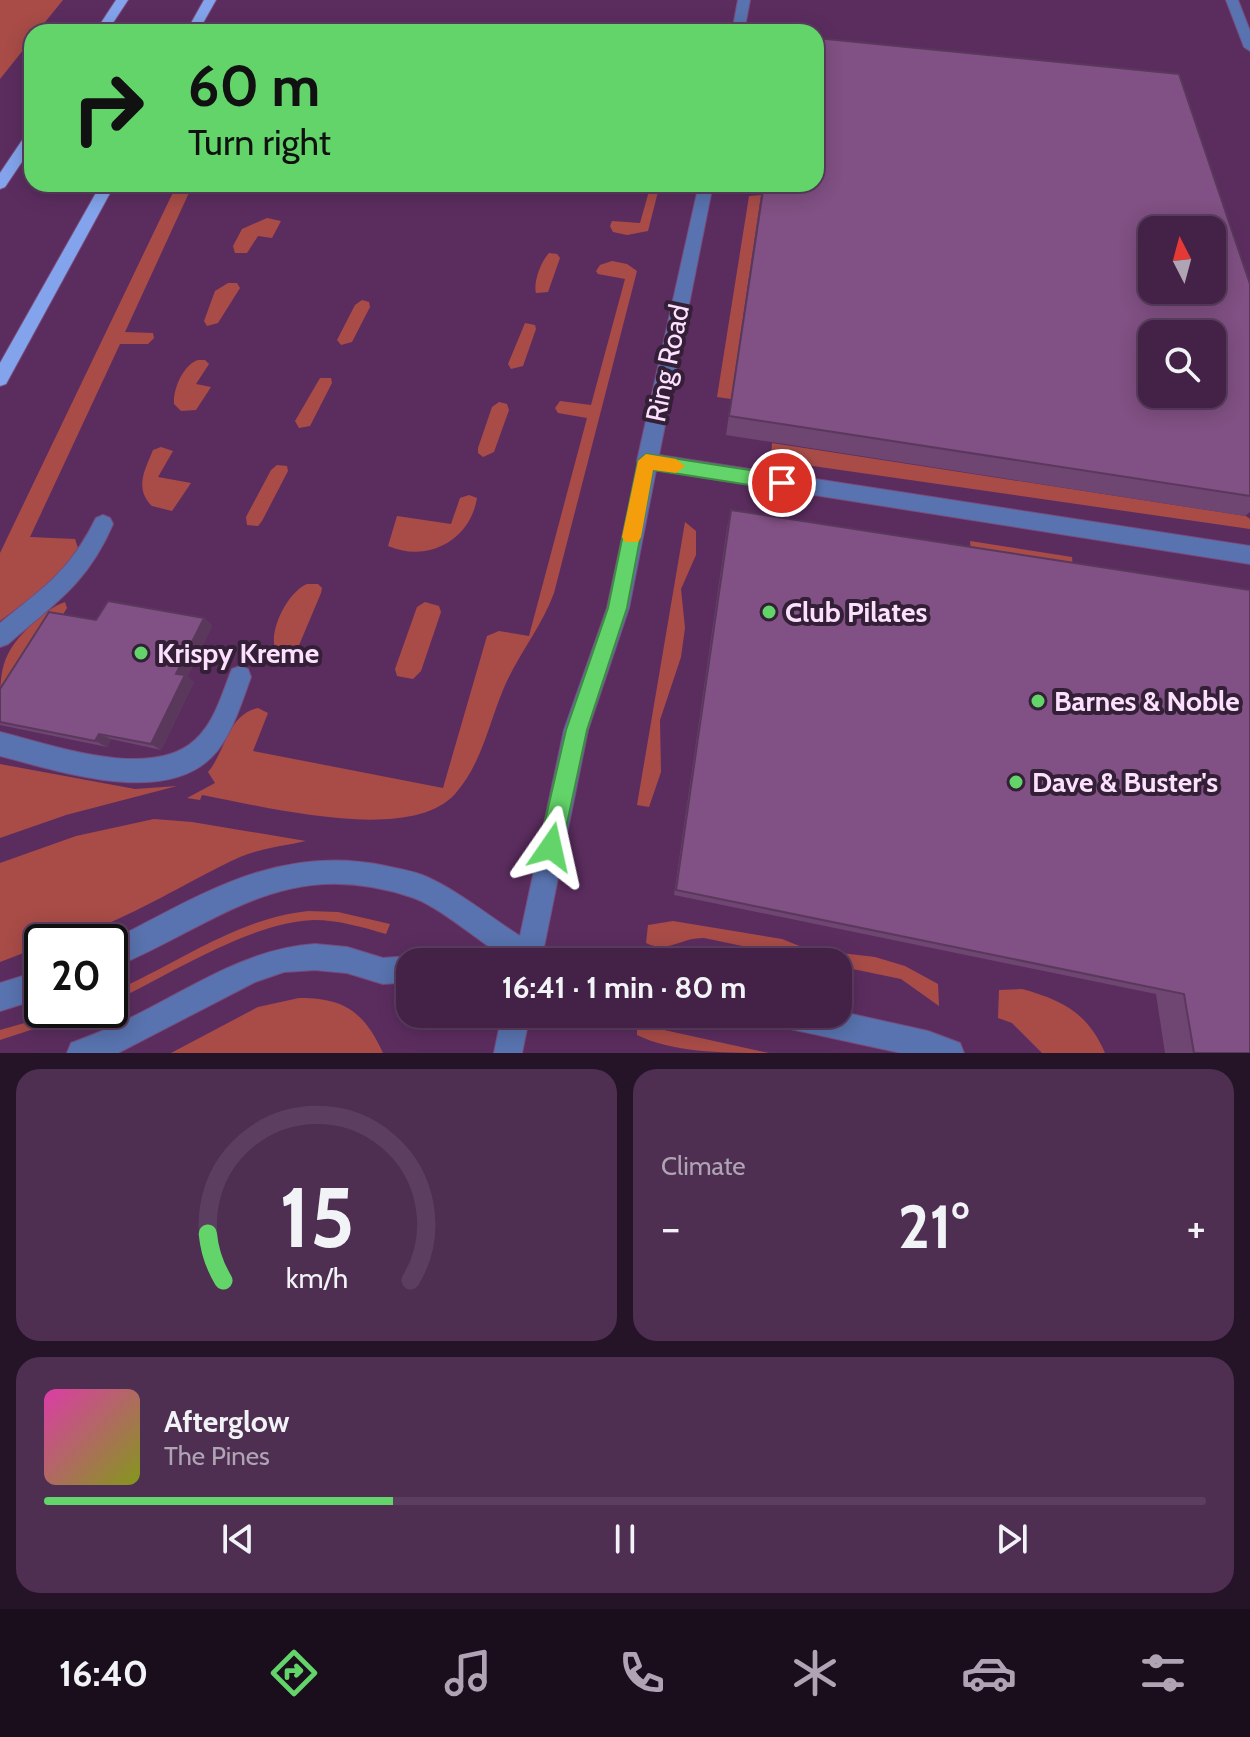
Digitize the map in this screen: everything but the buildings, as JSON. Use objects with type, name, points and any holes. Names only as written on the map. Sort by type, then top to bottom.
[{"type":"main road","points":[[106,24],[122,0]]},
{"type":"main road","points":[[196,24],[210,0]]},
{"type":"main road","points":[[0,184],[24,148]]},
{"type":"main road","points":[[0,379],[104,192]]},
{"type":"lane","points":[[740,24],[744,0]]},
{"type":"lane","points":[[1232,0],[1250,47]]},
{"type":"lane","name":"Ring Road","points":[[538,948],[561,793],[576,730],[618,608],[646,461],[704,192]]},
{"type":"lane","points":[[646,461],[1250,555]]},
{"type":"lane","points":[[0,637],[73,575],[91,551],[103,524]]},
{"type":"lane","points":[[0,744],[120,770],[155,771],[173,767],[203,749],[218,729],[240,677]]},
{"type":"lane","points":[[128,947],[218,900],[269,880],[322,871],[371,876],[421,887],[517,948]]},
{"type":"lane","points":[[81,1053],[118,1039],[249,971],[284,959],[315,957],[347,960],[383,971],[396,970]]},
{"type":"lane","points":[[0,997],[24,990]]},
{"type":"lane","points":[[508,1053],[513,1028]]},
{"type":"lane","points":[[850,1028],[928,1045],[950,1053]]},
{"type":"shaded area","points":[[0,0],[63,0],[44,24],[24,24],[24,49],[0,79]]},
{"type":"shaded area","points":[[173,192],[189,192],[125,332],[153,333],[154,338],[148,344],[120,344],[30,537],[75,539],[78,548],[61,575],[0,621],[0,553]]},
{"type":"shaded area","points":[[649,192],[658,192],[648,231],[627,235],[613,232],[610,226],[612,221],[640,223]]},
{"type":"shaded area","points":[[761,195],[731,399],[717,397],[749,196]]},
{"type":"shaded area","points":[[267,218],[281,221],[272,238],[258,236],[247,253],[235,253],[233,246],[242,229]]},
{"type":"shaded area","points":[[549,253],[557,254],[560,258],[548,292],[536,293],[538,272]]},
{"type":"shaded area","points":[[612,261],[627,264],[637,271],[554,593],[509,678],[472,770],[455,794],[433,809],[405,817],[371,820],[297,813],[202,795],[200,800],[187,798],[215,783],[208,772],[233,726],[248,712],[258,708],[268,713],[253,751],[443,788],[487,636],[499,631],[529,636],[587,418],[558,413],[555,408],[560,401],[591,405],[625,279],[598,274],[596,271],[600,265]]},
{"type":"shaded area","points":[[228,283],[237,283],[240,288],[218,323],[207,326],[204,321],[215,291]]},
{"type":"shaded area","points":[[362,300],[369,302],[370,307],[352,342],[341,345],[337,340],[355,305]]},
{"type":"shaded area","points":[[525,323],[535,325],[536,329],[523,366],[511,369],[508,364]]},
{"type":"shaded area","points":[[198,360],[209,364],[196,384],[211,387],[196,410],[181,411],[174,404],[177,385],[188,367]]},
{"type":"shaded area","points":[[320,378],[331,378],[332,383],[310,426],[299,428],[295,421]]},
{"type":"shaded area","points":[[499,402],[507,404],[509,410],[494,452],[483,457],[478,453],[478,448],[492,407]]},
{"type":"shaded area","points":[[772,443],[1246,516],[1250,519],[1250,529],[771,460]]},
{"type":"shaded area","points":[[161,447],[173,451],[158,477],[191,483],[172,511],[152,506],[143,492],[143,479],[153,450]]},
{"type":"shaded area","points":[[277,465],[287,466],[288,471],[262,521],[258,526],[247,525],[246,517],[271,470]]},
{"type":"shaded area","points":[[469,495],[477,498],[473,513],[456,537],[431,550],[417,552],[388,546],[397,516],[451,524],[460,498]]},
{"type":"shaded area","points":[[685,522],[696,531],[696,555],[681,589],[685,628],[681,657],[660,720],[661,772],[649,807],[637,805]]},
{"type":"shaded area","points":[[970,541],[1072,557],[1073,569],[971,551]]},
{"type":"shaded area","points":[[307,584],[318,584],[322,588],[321,593],[297,650],[291,655],[284,655],[275,649],[277,622],[293,595]]},
{"type":"shaded area","points":[[65,602],[67,608],[0,717],[2,674],[8,654],[33,623]]},
{"type":"shaded area","points":[[425,602],[439,606],[441,612],[421,671],[413,679],[397,676],[395,669],[417,607]]},
{"type":"shaded area","points":[[0,764],[135,789],[177,786],[66,815],[0,838]]},
{"type":"shaded area","points":[[154,819],[192,822],[306,841],[240,857],[107,924],[24,924],[24,953],[0,962],[0,863],[76,836]]},
{"type":"shaded area","points":[[308,911],[338,912],[390,924],[386,934],[341,923],[314,920],[289,923],[237,940],[128,994],[128,985],[206,944],[281,916]]},
{"type":"shaded area","points":[[673,921],[782,939],[804,948],[752,948],[704,938],[654,946],[646,943],[648,925]]},
{"type":"shaded area","points":[[852,954],[905,966],[938,984],[939,1006],[901,979],[852,969]]},
{"type":"shaded area","points":[[1022,989],[1072,1010],[1090,1028],[1105,1053],[1042,1053],[1012,1023],[998,1018],[999,990]]},
{"type":"shaded area","points":[[299,998],[329,1001],[351,1010],[368,1027],[383,1053],[171,1053],[258,1007]]},
{"type":"shaded area","points":[[24,1023],[24,1028],[37,1028],[0,1040],[0,1030]]},
{"type":"shaded area","points":[[637,1028],[655,1028],[769,1053],[683,1049],[637,1035]]},
{"type":"slow traffic","points":[[632,537],[646,461],[676,466]]},
{"type":"place","name":"Club Pilates","points":[[769,612]]},
{"type":"place","name":"Krispy Kreme","points":[[141,653]]},
{"type":"place","name":"Barnes & Noble","points":[[1038,701]]},
{"type":"place","name":"Dave & Buster's","points":[[1016,782]]},
{"type":"route","points":[[551,847],[576,730],[618,608],[646,461],[782,483]]}]
